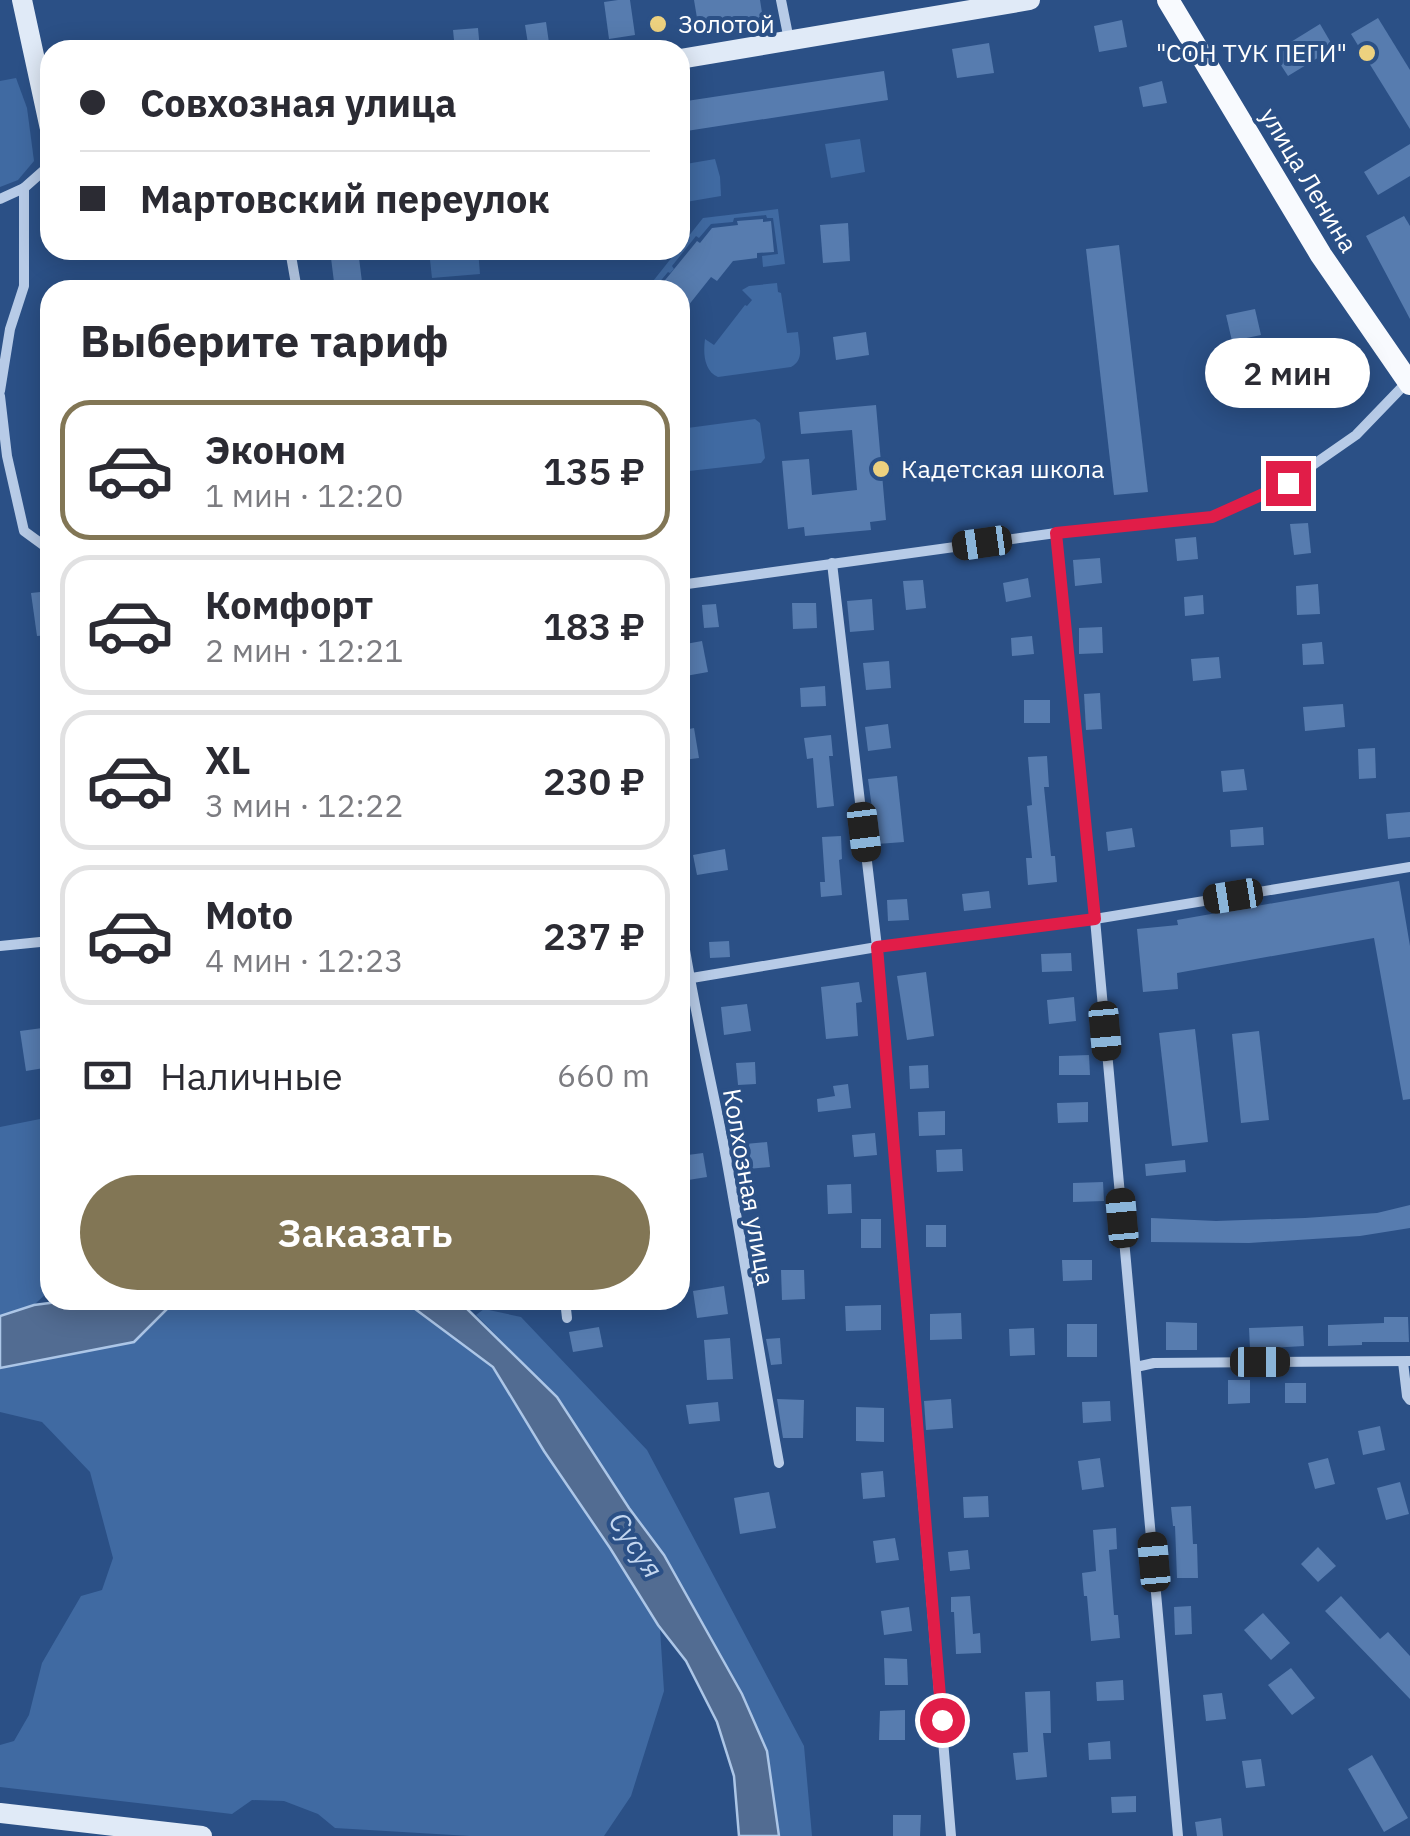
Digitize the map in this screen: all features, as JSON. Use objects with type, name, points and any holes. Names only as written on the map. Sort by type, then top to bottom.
[{"type":"main road","name":"улица Ленина","points":[[1168,0],[1312,242],[1409,382]]},
{"type":"street","points":[[22,0],[40,83]]},
{"type":"street","points":[[782,0],[789,40]]},
{"type":"street","points":[[690,58],[1030,0]]},
{"type":"street","points":[[0,199],[24,188],[40,174]]},
{"type":"street","points":[[24,188],[24,286],[10,329],[0,394],[7,456],[24,531],[40,543]]},
{"type":"street","points":[[690,584],[1056,533],[1212,517],[1288,483],[1356,436],[1409,382]]},
{"type":"street","points":[[1056,533],[1178,1836]]},
{"type":"street","points":[[832,563],[877,947],[951,1836]]},
{"type":"street","points":[[690,978],[877,947],[1095,919],[1410,867]]},
{"type":"street","points":[[0,946],[40,942]]},
{"type":"street","name":"Колхозная улица","points":[[690,1005],[724,1150],[779,1463]]},
{"type":"street","points":[[566,1310],[567,1318]]},
{"type":"street","points":[[1136,1367],[1154,1362],[1406,1362],[1410,1400]]},
{"type":"street","points":[[0,1814],[202,1836]]},
{"type":"shaded area","points":[[16,78],[27,108],[34,161],[18,180],[0,187],[0,81]]},
{"type":"shaded area","points":[[860,139],[865,172],[831,178],[825,144]]},
{"type":"shaded area","points":[[715,159],[721,196],[690,201],[690,163]]},
{"type":"shaded area","points":[[778,209],[785,264],[763,267],[762,256],[778,254],[773,218],[734,218],[733,222],[711,224],[690,244],[690,234],[703,218]]},
{"type":"shaded area","points":[[430,260],[479,260],[480,274],[432,278]]},
{"type":"shaded area","points":[[670,260],[677,260],[670,273],[654,280]]},
{"type":"shaded area","points":[[777,283],[787,333],[798,332],[798,360],[791,367],[718,377],[713,374],[706,361],[705,339],[714,345],[752,300],[742,290]]},
{"type":"shaded area","points":[[755,419],[760,423],[765,458],[761,463],[690,471],[690,428]]},
{"type":"shaded area","points":[[40,1119],[40,1299],[0,1316],[0,1127]]},
{"type":"shaded area","points":[[166,1310],[416,1310],[492,1367],[660,1629],[664,1691],[631,1796],[604,1836],[470,1836],[335,1828],[318,1814],[284,1801],[252,1800],[232,1814],[0,1787],[0,1745],[14,1741],[29,1715],[42,1663],[81,1596],[102,1590],[113,1558],[90,1472],[42,1422],[0,1412],[0,1368],[134,1342]]},
{"type":"shaded area","points":[[489,1310],[521,1317],[647,1450],[804,1746],[812,1836],[779,1836],[767,1750],[742,1694],[664,1555],[557,1397],[476,1315]]},
{"type":"water","points":[[40,1304],[40,1310],[166,1310],[134,1342],[0,1368],[0,1316]]},
{"type":"water","name":"Сусуя","points":[[416,1310],[468,1310],[557,1397],[664,1555],[742,1694],[767,1751],[779,1836],[739,1836],[734,1776],[717,1722],[686,1661],[658,1625],[493,1367]]},
{"type":"building","points":[[630,0],[635,35],[609,39],[604,2]]},
{"type":"building","points":[[694,0],[760,0],[763,19],[699,30]]},
{"type":"building","points":[[1378,18],[1410,70],[1410,129],[1351,34]]},
{"type":"building","points":[[1122,20],[1127,47],[1099,52],[1094,26]]},
{"type":"building","points":[[546,22],[549,40],[527,40],[525,25]]},
{"type":"building","points":[[1320,24],[1334,48],[1288,76],[1273,53]]},
{"type":"building","points":[[478,28],[479,40],[454,40],[453,30]]},
{"type":"building","points":[[989,43],[994,73],[957,78],[952,49]]},
{"type":"building","points":[[884,71],[888,100],[690,130],[690,100]]},
{"type":"building","points":[[1162,81],[1167,103],[1143,107],[1139,87]]},
{"type":"building","points":[[1410,144],[1410,176],[1378,195],[1364,172]]},
{"type":"building","points":[[1404,216],[1410,226],[1410,319],[1366,236]]},
{"type":"building","points":[[737,221],[771,221],[774,252],[733,261],[717,281],[711,277],[690,303],[690,280],[665,280],[681,260],[690,260],[690,250],[712,228],[738,225]]},
{"type":"building","points":[[848,223],[850,261],[823,263],[820,225]]},
{"type":"building","points":[[1119,245],[1148,492],[1114,495],[1086,249]]},
{"type":"building","points":[[331,260],[359,260],[362,280],[334,280]]},
{"type":"building","points":[[1255,309],[1261,335],[1232,341],[1226,315]]},
{"type":"building","points":[[866,332],[869,355],[836,360],[833,337]]},
{"type":"building","points":[[1316,344],[1330,382],[1304,390],[1291,353]]},
{"type":"building","points":[[876,405],[886,520],[870,522],[871,530],[805,536],[804,527],[788,529],[782,461],[809,459],[812,495],[857,490],[852,430],[801,434],[799,412]]},
{"type":"building","points":[[1308,523],[1311,553],[1294,555],[1290,524]]},
{"type":"building","points":[[1196,537],[1198,559],[1177,561],[1175,539]]},
{"type":"building","points":[[1100,558],[1102,583],[1075,586],[1073,560]]},
{"type":"building","points":[[1028,578],[1031,597],[1006,602],[1003,583]]},
{"type":"building","points":[[923,580],[926,608],[906,610],[903,581]]},
{"type":"building","points":[[1318,584],[1320,614],[1297,615],[1296,586]]},
{"type":"building","points":[[40,592],[40,636],[37,636],[31,593]]},
{"type":"building","points":[[1203,595],[1204,614],[1185,616],[1184,597]]},
{"type":"building","points":[[872,599],[874,630],[850,632],[847,601]]},
{"type":"building","points":[[792,603],[816,603],[817,628],[793,629]]},
{"type":"building","points":[[716,604],[719,627],[704,628],[702,605]]},
{"type":"building","points":[[1102,627],[1103,653],[1079,654],[1079,628]]},
{"type":"building","points":[[1032,636],[1034,654],[1012,656],[1011,638]]},
{"type":"building","points":[[702,641],[708,672],[690,675],[690,643]]},
{"type":"building","points":[[1322,642],[1324,664],[1303,665],[1302,644]]},
{"type":"building","points":[[1219,657],[1221,678],[1193,681],[1191,659]]},
{"type":"building","points":[[889,661],[891,688],[866,690],[863,663]]},
{"type":"building","points":[[825,686],[826,706],[801,707],[800,688]]},
{"type":"building","points":[[1100,693],[1102,729],[1086,730],[1084,694]]},
{"type":"building","points":[[1024,700],[1050,700],[1050,723],[1024,723]]},
{"type":"building","points":[[1343,704],[1345,727],[1305,731],[1303,707]]},
{"type":"building","points":[[888,724],[891,748],[868,751],[865,727]]},
{"type":"building","points":[[694,728],[699,758],[690,759],[690,729]]},
{"type":"building","points":[[831,735],[834,806],[817,808],[813,758],[807,759],[804,738]]},
{"type":"building","points":[[1375,748],[1376,778],[1359,779],[1358,749]]},
{"type":"building","points":[[1047,756],[1049,787],[1044,787],[1057,882],[1028,885],[1026,858],[1032,858],[1027,806],[1032,805],[1028,757]]},
{"type":"building","points":[[1244,769],[1247,790],[1223,792],[1221,771]]},
{"type":"building","points":[[897,776],[904,842],[877,844],[868,779]]},
{"type":"building","points":[[1410,812],[1410,837],[1388,839],[1386,814]]},
{"type":"building","points":[[1263,827],[1264,845],[1231,847],[1230,830]]},
{"type":"building","points":[[1132,828],[1135,847],[1108,851],[1106,832]]},
{"type":"building","points":[[841,836],[842,895],[821,897],[820,882],[825,882],[822,837]]},
{"type":"building","points":[[725,849],[728,870],[697,875],[693,855]]},
{"type":"building","points":[[1399,881],[1410,946],[1410,1099],[1403,1100],[1374,938],[1177,973],[1178,989],[1143,992],[1137,929],[1178,925],[1177,920]]},
{"type":"building","points":[[989,891],[991,908],[964,911],[962,894]]},
{"type":"building","points":[[907,899],[909,920],[888,921],[887,900]]},
{"type":"building","points":[[729,941],[730,957],[710,958],[709,942]]},
{"type":"building","points":[[1071,953],[1072,971],[1042,972],[1041,954]]},
{"type":"building","points":[[926,972],[934,1036],[907,1040],[897,976]]},
{"type":"building","points":[[859,982],[862,1002],[856,1003],[858,1036],[826,1039],[821,987]]},
{"type":"building","points":[[1074,997],[1076,1021],[1049,1024],[1047,1000]]},
{"type":"building","points":[[747,1004],[751,1031],[724,1035],[721,1007]]},
{"type":"building","points":[[40,1028],[40,1069],[26,1071],[20,1031]]},
{"type":"building","points":[[1195,1029],[1208,1142],[1172,1146],[1159,1033]]},
{"type":"building","points":[[1259,1031],[1269,1120],[1241,1123],[1232,1034]]},
{"type":"building","points":[[1089,1055],[1090,1075],[1059,1075],[1059,1056]]},
{"type":"building","points":[[755,1062],[756,1084],[738,1085],[736,1063]]},
{"type":"building","points":[[928,1065],[929,1088],[910,1089],[909,1066]]},
{"type":"building","points":[[848,1084],[851,1108],[818,1112],[817,1099],[835,1096],[833,1086]]},
{"type":"building","points":[[1088,1102],[1088,1122],[1058,1123],[1057,1103]]},
{"type":"building","points":[[945,1111],[945,1135],[919,1136],[918,1112]]},
{"type":"building","points":[[875,1133],[877,1155],[854,1157],[852,1135]]},
{"type":"building","points":[[767,1142],[770,1167],[748,1169],[745,1144]]},
{"type":"building","points":[[962,1149],[963,1171],[937,1172],[936,1150]]},
{"type":"building","points":[[703,1153],[707,1177],[690,1180],[690,1155]]},
{"type":"building","points":[[1185,1160],[1186,1172],[1146,1176],[1145,1164]]},
{"type":"building","points":[[1103,1182],[1104,1201],[1073,1202],[1073,1183]]},
{"type":"building","points":[[851,1184],[852,1213],[828,1214],[827,1185]]},
{"type":"building","points":[[1410,1205],[1410,1228],[1360,1236],[1249,1243],[1151,1242],[1151,1218],[1305,1218],[1377,1213]]},
{"type":"building","points":[[861,1219],[881,1219],[881,1248],[861,1248]]},
{"type":"building","points":[[926,1225],[946,1225],[946,1247],[926,1247]]},
{"type":"building","points":[[1062,1260],[1092,1260],[1092,1280],[1063,1281]]},
{"type":"building","points":[[781,1270],[804,1270],[805,1299],[782,1300]]},
{"type":"building","points":[[724,1286],[728,1314],[697,1318],[693,1291]]},
{"type":"building","points":[[881,1305],[881,1330],[846,1331],[845,1306]]},
{"type":"building","points":[[961,1313],[962,1339],[930,1340],[930,1314]]},
{"type":"building","points":[[1384,1317],[1408,1317],[1409,1342],[1328,1346],[1328,1325],[1384,1323]]},
{"type":"building","points":[[1166,1322],[1197,1323],[1197,1350],[1166,1350]]},
{"type":"building","points":[[1067,1324],[1097,1324],[1097,1357],[1067,1357]]},
{"type":"building","points":[[1303,1326],[1304,1346],[1250,1349],[1249,1328]]},
{"type":"building","points":[[599,1327],[603,1347],[573,1352],[569,1332]]},
{"type":"building","points":[[1034,1328],[1035,1355],[1010,1356],[1009,1329]]},
{"type":"building","points":[[730,1338],[733,1379],[707,1380],[704,1340]]},
{"type":"building","points":[[780,1338],[782,1364],[771,1365],[766,1339]]},
{"type":"building","points":[[1228,1380],[1250,1380],[1250,1403],[1228,1404]]},
{"type":"building","points":[[1285,1383],[1306,1383],[1306,1403],[1285,1403]]},
{"type":"building","points":[[777,1399],[804,1400],[803,1438],[783,1438]]},
{"type":"building","points":[[951,1399],[953,1428],[926,1430],[924,1401]]},
{"type":"building","points":[[1110,1401],[1111,1421],[1083,1423],[1082,1402]]},
{"type":"building","points":[[718,1402],[720,1421],[689,1424],[686,1405]]},
{"type":"building","points":[[856,1407],[884,1408],[884,1442],[856,1441]]},
{"type":"building","points":[[1380,1426],[1385,1450],[1363,1455],[1358,1431]]},
{"type":"building","points":[[1100,1458],[1104,1487],[1082,1490],[1078,1461]]},
{"type":"building","points":[[1328,1458],[1335,1484],[1315,1489],[1308,1463]]},
{"type":"building","points":[[883,1471],[885,1497],[863,1499],[861,1473]]},
{"type":"building","points":[[1400,1482],[1409,1514],[1386,1520],[1377,1488]]},
{"type":"building","points":[[769,1492],[776,1528],[740,1534],[734,1498]]},
{"type":"building","points":[[988,1496],[989,1517],[964,1518],[963,1497]]},
{"type":"building","points":[[1191,1506],[1198,1578],[1177,1578],[1171,1507]]},
{"type":"building","points":[[1116,1528],[1117,1549],[1109,1550],[1114,1615],[1118,1615],[1120,1638],[1091,1641],[1082,1573],[1096,1571],[1093,1530]]},
{"type":"building","points":[[895,1538],[899,1560],[876,1563],[873,1541]]},
{"type":"building","points":[[1318,1547],[1336,1566],[1318,1582],[1301,1564]]},
{"type":"building","points":[[968,1550],[970,1569],[950,1571],[948,1552]]},
{"type":"building","points":[[970,1596],[973,1634],[980,1633],[981,1653],[956,1654],[951,1597]]},
{"type":"building","points":[[1341,1596],[1380,1639],[1388,1632],[1410,1656],[1410,1699],[1325,1611]]},
{"type":"building","points":[[1191,1606],[1192,1634],[1175,1635],[1174,1607]]},
{"type":"building","points":[[909,1607],[912,1631],[884,1635],[881,1611]]},
{"type":"building","points":[[1263,1613],[1290,1643],[1271,1660],[1244,1630]]},
{"type":"building","points":[[884,1658],[907,1659],[908,1685],[885,1685]]},
{"type":"building","points":[[1291,1668],[1315,1698],[1292,1715],[1268,1685]]},
{"type":"building","points":[[1123,1680],[1124,1700],[1097,1701],[1096,1682]]},
{"type":"building","points":[[1050,1691],[1051,1733],[1043,1733],[1047,1777],[1016,1780],[1013,1753],[1028,1752],[1025,1692]]},
{"type":"building","points":[[1222,1693],[1226,1719],[1206,1721],[1203,1695]]},
{"type":"building","points":[[905,1710],[905,1740],[879,1740],[880,1711]]},
{"type":"building","points":[[1110,1741],[1111,1759],[1089,1760],[1088,1743]]},
{"type":"building","points":[[1372,1755],[1408,1818],[1384,1832],[1348,1769]]},
{"type":"building","points":[[1261,1759],[1265,1786],[1246,1788],[1242,1761]]},
{"type":"building","points":[[1136,1796],[1136,1812],[1112,1813],[1111,1797]]},
{"type":"building","points":[[893,1815],[921,1815],[920,1836],[893,1836]]},
{"type":"building","points":[[1221,1818],[1223,1836],[1197,1836],[1195,1822]]},
{"type":"place","name":"Золотой","points":[[658,24]]},
{"type":"place","name":"\"СОН ТУК ПЕГИ\"","points":[[1367,53]]},
{"type":"place","name":"Кадетская школа","points":[[881,469]]},
{"type":"route","points":[[942,1720],[877,947],[1095,919],[1056,533],[1212,517],[1288,483]]}]
